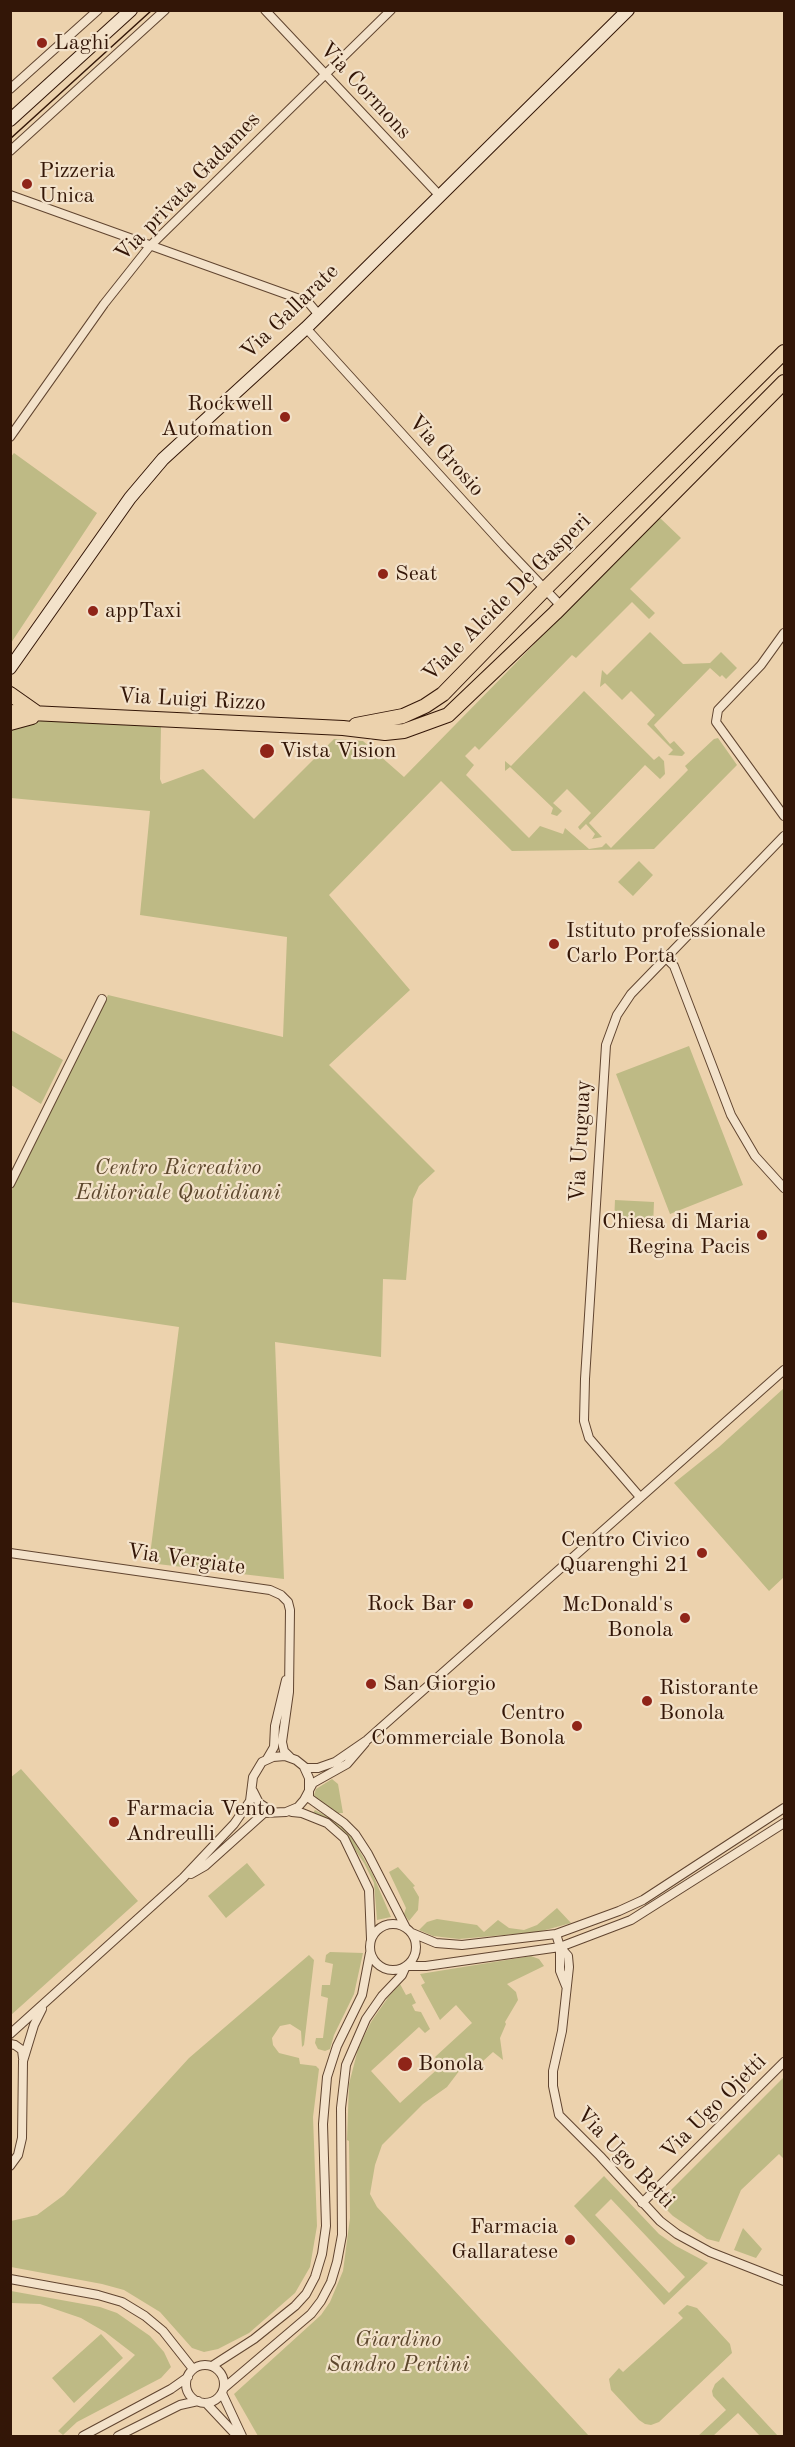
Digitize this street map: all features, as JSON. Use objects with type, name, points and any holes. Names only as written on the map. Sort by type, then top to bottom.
[{"type":"main road","name":"Viale Alcide De Gasperi","points":[[343,728],[403,716],[426,706],[443,694],[546,588],[784,352]]},
{"type":"main road","name":"Viale Alcide De Gasperi","points":[[343,728],[385,733],[404,731],[448,715],[561,606],[784,382]]},
{"type":"main road","points":[[10,694],[39,714]]},
{"type":"main road","name":"Via Luigi Rizzo","points":[[10,712],[343,728]]},
{"type":"main road","points":[[10,723],[23,721],[39,714]]},
{"type":"street","points":[[10,89],[98,10]]},
{"type":"street","points":[[10,120],[131,10]]},
{"type":"street","points":[[10,151],[165,10]]},
{"type":"street","name":"Via Cormons","points":[[264,10],[440,196]]},
{"type":"street","name":"Via privata Gadames","points":[[10,437],[104,304],[150,246],[391,10]]},
{"type":"street","name":"Via Gallarate","points":[[10,668],[68,589],[130,498],[164,459],[306,328],[628,10]]},
{"type":"street","points":[[10,195],[308,302],[319,315]]},
{"type":"street","name":"Via Grosio","points":[[306,328],[561,606]]},
{"type":"street","points":[[784,633],[761,665],[718,710],[716,722],[784,816]]},
{"type":"street","name":"Via Uruguay","points":[[640,1497],[586,1432],[584,1416],[606,1045],[614,1021],[624,1002],[784,836]]},
{"type":"street","points":[[665,957],[674,966],[731,1115],[755,1156],[784,1188]]},
{"type":"street","points":[[10,1184],[102,999]]},
{"type":"street","points":[[10,2034],[183,1878],[242,1814],[250,1801],[256,1770],[266,1759],[279,1755],[290,1757],[312,1769],[329,1765],[367,1740],[784,1370]]},
{"type":"street","name":"Via Vergiate","points":[[10,1553],[277,1593],[286,1599],[290,1610],[290,1692],[282,1742],[284,1751],[290,1757]]},
{"type":"street","name":"Via Vergiate","points":[[266,1759],[273,1750],[277,1717],[290,1668]]},
{"type":"street","points":[[285,1812],[301,1804],[313,1784],[352,1759],[367,1740]]},
{"type":"street","points":[[118,2436],[180,2405],[215,2400],[223,2390],[311,2314],[331,2282],[337,2262],[342,2235],[341,2108],[346,2065],[366,2019],[382,1996],[402,1975],[416,1952],[416,1945],[359,1839],[344,1823],[311,1801],[308,1791],[308,1775],[302,1765]]},
{"type":"street","points":[[252,1787],[259,1803],[272,1812]]},
{"type":"street","points":[[371,1939],[379,1928],[386,1924],[400,1924],[431,1942],[462,1945],[556,1934],[609,1915],[643,1899],[784,1808]]},
{"type":"street","points":[[183,1878],[205,1866],[262,1815],[272,1812],[299,1812],[315,1817],[342,1834],[365,1876],[369,1890],[371,1939],[362,1995],[337,2046],[327,2077],[323,2124],[326,2226],[322,2254],[315,2277],[296,2306],[254,2339],[212,2366]]},
{"type":"street","points":[[370,1953],[373,1960],[384,1969],[397,1970],[406,1966],[426,1966],[560,1947],[631,1920],[784,1823]]},
{"type":"street","name":"Via Ugo Betti","points":[[556,1934],[560,1947],[568,1956],[562,2031],[553,2071],[553,2086],[559,2115],[660,2221],[695,2246],[784,2281]]},
{"type":"street","points":[[23,2061],[34,2025],[45,2003]]},
{"type":"street","points":[[10,2044],[22,2050],[23,2061],[22,2138],[18,2155],[10,2166]]},
{"type":"street","name":"Via Ugo Ojetti","points":[[642,2203],[784,2062]]},
{"type":"street","points":[[10,2279],[98,2295],[122,2302],[145,2316],[163,2331],[193,2369]]},
{"type":"street","points":[[83,2436],[171,2389],[188,2377],[193,2369],[202,2365],[212,2366],[222,2375],[223,2390],[239,2436]]},
{"type":"street","points":[[188,2377],[188,2391],[239,2436]]},
{"type":"green space","points":[[14,453],[97,513],[11,643],[10,458]]},
{"type":"green space","name":"Centro Ricreativo Editoriale Quotidiani","points":[[659,517],[681,538],[630,589],[655,613],[649,619],[632,602],[576,658],[572,655],[479,750],[475,746],[465,756],[474,765],[466,775],[529,838],[540,826],[563,834],[565,828],[589,849],[602,847],[606,843],[611,848],[688,770],[685,766],[714,739],[718,738],[737,765],[654,849],[512,851],[441,781],[329,895],[410,990],[329,1065],[435,1171],[419,1186],[413,1199],[406,1280],[383,1279],[381,1357],[275,1342],[284,1579],[149,1563],[179,1327],[11,1302],[10,1194],[108,995],[283,1037],[287,937],[140,915],[150,811],[11,798],[11,730],[41,721],[161,727],[160,779],[162,784],[203,769],[254,819],[334,739],[363,741],[404,777]]},
{"type":"green space","points":[[650,632],[683,664],[710,663],[721,652],[737,668],[726,679],[710,668],[654,725],[670,744],[674,741],[685,753],[682,756],[668,755],[673,750],[647,724],[655,715],[631,691],[622,700],[605,683],[600,687],[602,670],[607,675]]},
{"type":"green space","points":[[584,691],[654,760],[659,756],[664,761],[665,774],[660,779],[645,765],[589,823],[602,837],[592,839],[595,834],[586,824],[580,830],[578,827],[591,813],[567,789],[553,803],[562,811],[557,816],[551,814],[553,808],[510,767],[505,771],[505,761],[511,766]]},
{"type":"green space","points":[[639,861],[653,875],[633,896],[618,882]]},
{"type":"green space","points":[[11,1030],[63,1060],[41,1104],[11,1085]]},
{"type":"green space","points":[[689,1046],[743,1185],[670,1214],[616,1074]]},
{"type":"green space","points":[[615,1200],[654,1202],[653,1226],[614,1223]]},
{"type":"green space","points":[[784,1388],[784,1577],[769,1591],[674,1483],[719,1447]]},
{"type":"green space","points":[[21,1769],[138,1901],[11,2015],[10,1778]]},
{"type":"green space","points":[[332,1779],[338,1784],[343,1813],[337,1813],[314,1795],[316,1789]]},
{"type":"green space","points":[[315,1810],[336,1821],[353,1839],[373,1875],[391,1917],[377,1920],[374,1883],[364,1863],[341,1829],[313,1813]]},
{"type":"green space","points":[[247,1863],[265,1885],[226,1918],[208,1896]]},
{"type":"green space","points":[[398,1867],[415,1886],[413,1887],[419,1897],[418,1910],[409,1921],[404,1914],[406,1908],[389,1872]]},
{"type":"green space","points":[[557,1908],[571,1923],[538,1932],[459,1939],[433,1936],[419,1930],[427,1922],[437,1919],[477,1925],[484,1932],[498,1920],[509,1928],[524,1930],[537,1925]]},
{"type":"green space","points":[[330,1952],[363,1953],[354,1994],[334,2035],[330,2049],[325,2051],[318,2049],[315,2043],[316,2038],[323,2038],[328,1998],[321,1996],[322,1985],[330,1985],[333,1964],[325,1962],[326,1955]]},
{"type":"green space","points":[[309,1955],[314,1960],[304,2045],[302,2047],[301,2031],[290,2024],[280,2026],[272,2038],[273,2045],[279,2053],[299,2058],[300,2064],[316,2066],[319,2069],[313,2117],[317,2226],[310,2267],[295,2293],[249,2333],[218,2349],[204,2352],[192,2348],[160,2312],[124,2290],[11,2267],[11,2221],[37,2215],[64,2195],[189,2058]]},
{"type":"green space","name":"Giardino Sandro Pertini","points":[[531,1956],[539,1959],[544,1966],[507,1984],[516,1992],[518,2000],[505,2022],[500,2038],[503,2060],[493,2052],[482,2062],[477,2058],[466,2062],[447,2087],[423,2104],[382,2145],[375,2165],[370,2194],[377,2207],[589,2436],[258,2436],[234,2394],[321,2315],[330,2302],[343,2271],[350,2218],[349,2141],[347,2140],[349,2084],[358,2049],[371,2022],[400,1984],[406,1995],[411,1993],[416,2003],[412,2005],[415,2011],[421,2012],[430,2029],[425,2033],[419,2027],[371,2071],[400,2103],[442,2065],[435,2057],[472,2023],[456,2005],[440,2020],[421,1985],[425,1983],[420,1974]]},
{"type":"green space","points":[[784,2077],[784,2159],[779,2154],[741,2190],[719,2242],[707,2239],[673,2216],[659,2202]]},
{"type":"green space","points":[[604,2176],[659,2234],[708,2263],[664,2305],[574,2206]],"holes":[[[611,2199],[685,2277],[669,2293],[595,2215]]]},
{"type":"green space","points":[[743,2228],[762,2249],[756,2258],[734,2250]]},
{"type":"green space","points":[[11,2291],[100,2307],[117,2313],[150,2336],[164,2352],[171,2367],[161,2378],[77,2422],[63,2435],[58,2431],[135,2355],[105,2332],[81,2318],[40,2304],[11,2303]]},
{"type":"green space","points":[[687,2305],[697,2308],[730,2344],[732,2353],[659,2422],[651,2425],[645,2424],[611,2390],[609,2379],[619,2368],[623,2372],[683,2318],[678,2313]]},
{"type":"green space","points":[[101,2334],[123,2358],[74,2403],[52,2378]]},
{"type":"green space","points":[[723,2377],[778,2436],[760,2436],[738,2413],[713,2436],[698,2436],[726,2410],[713,2396],[712,2391],[715,2384]]},
{"type":"tram line","points":[[10,139],[152,10]]},
{"type":"place","name":"Laghi","points":[[42,43]]},
{"type":"place","name":"Pizzeria Unica","points":[[27,184]]},
{"type":"place","name":"Rockwell Automation","points":[[285,417]]},
{"type":"place","name":"Seat","points":[[383,574]]},
{"type":"place","name":"appTaxi","points":[[93,611]]},
{"type":"place","name":"Vista Vision","points":[[267,751]]},
{"type":"place","name":"Istituto professionale Carlo Porta","points":[[554,944]]},
{"type":"place","name":"Chiesa di Maria Regina Pacis","points":[[762,1235]]},
{"type":"place","name":"Centro Civico Quarenghi 21","points":[[702,1553]]},
{"type":"place","name":"Rock Bar","points":[[468,1604]]},
{"type":"place","name":"McDonald's Bonola","points":[[685,1618]]},
{"type":"place","name":"San Giorgio","points":[[371,1684]]},
{"type":"place","name":"Ristorante Bonola","points":[[647,1701]]},
{"type":"place","name":"Centro Commerciale Bonola","points":[[577,1726]]},
{"type":"place","name":"Farmacia Vento Andreulli","points":[[114,1822]]},
{"type":"place","name":"Bonola","points":[[405,2064]]},
{"type":"place","name":"Farmacia Gallaratese","points":[[570,2240]]}]
